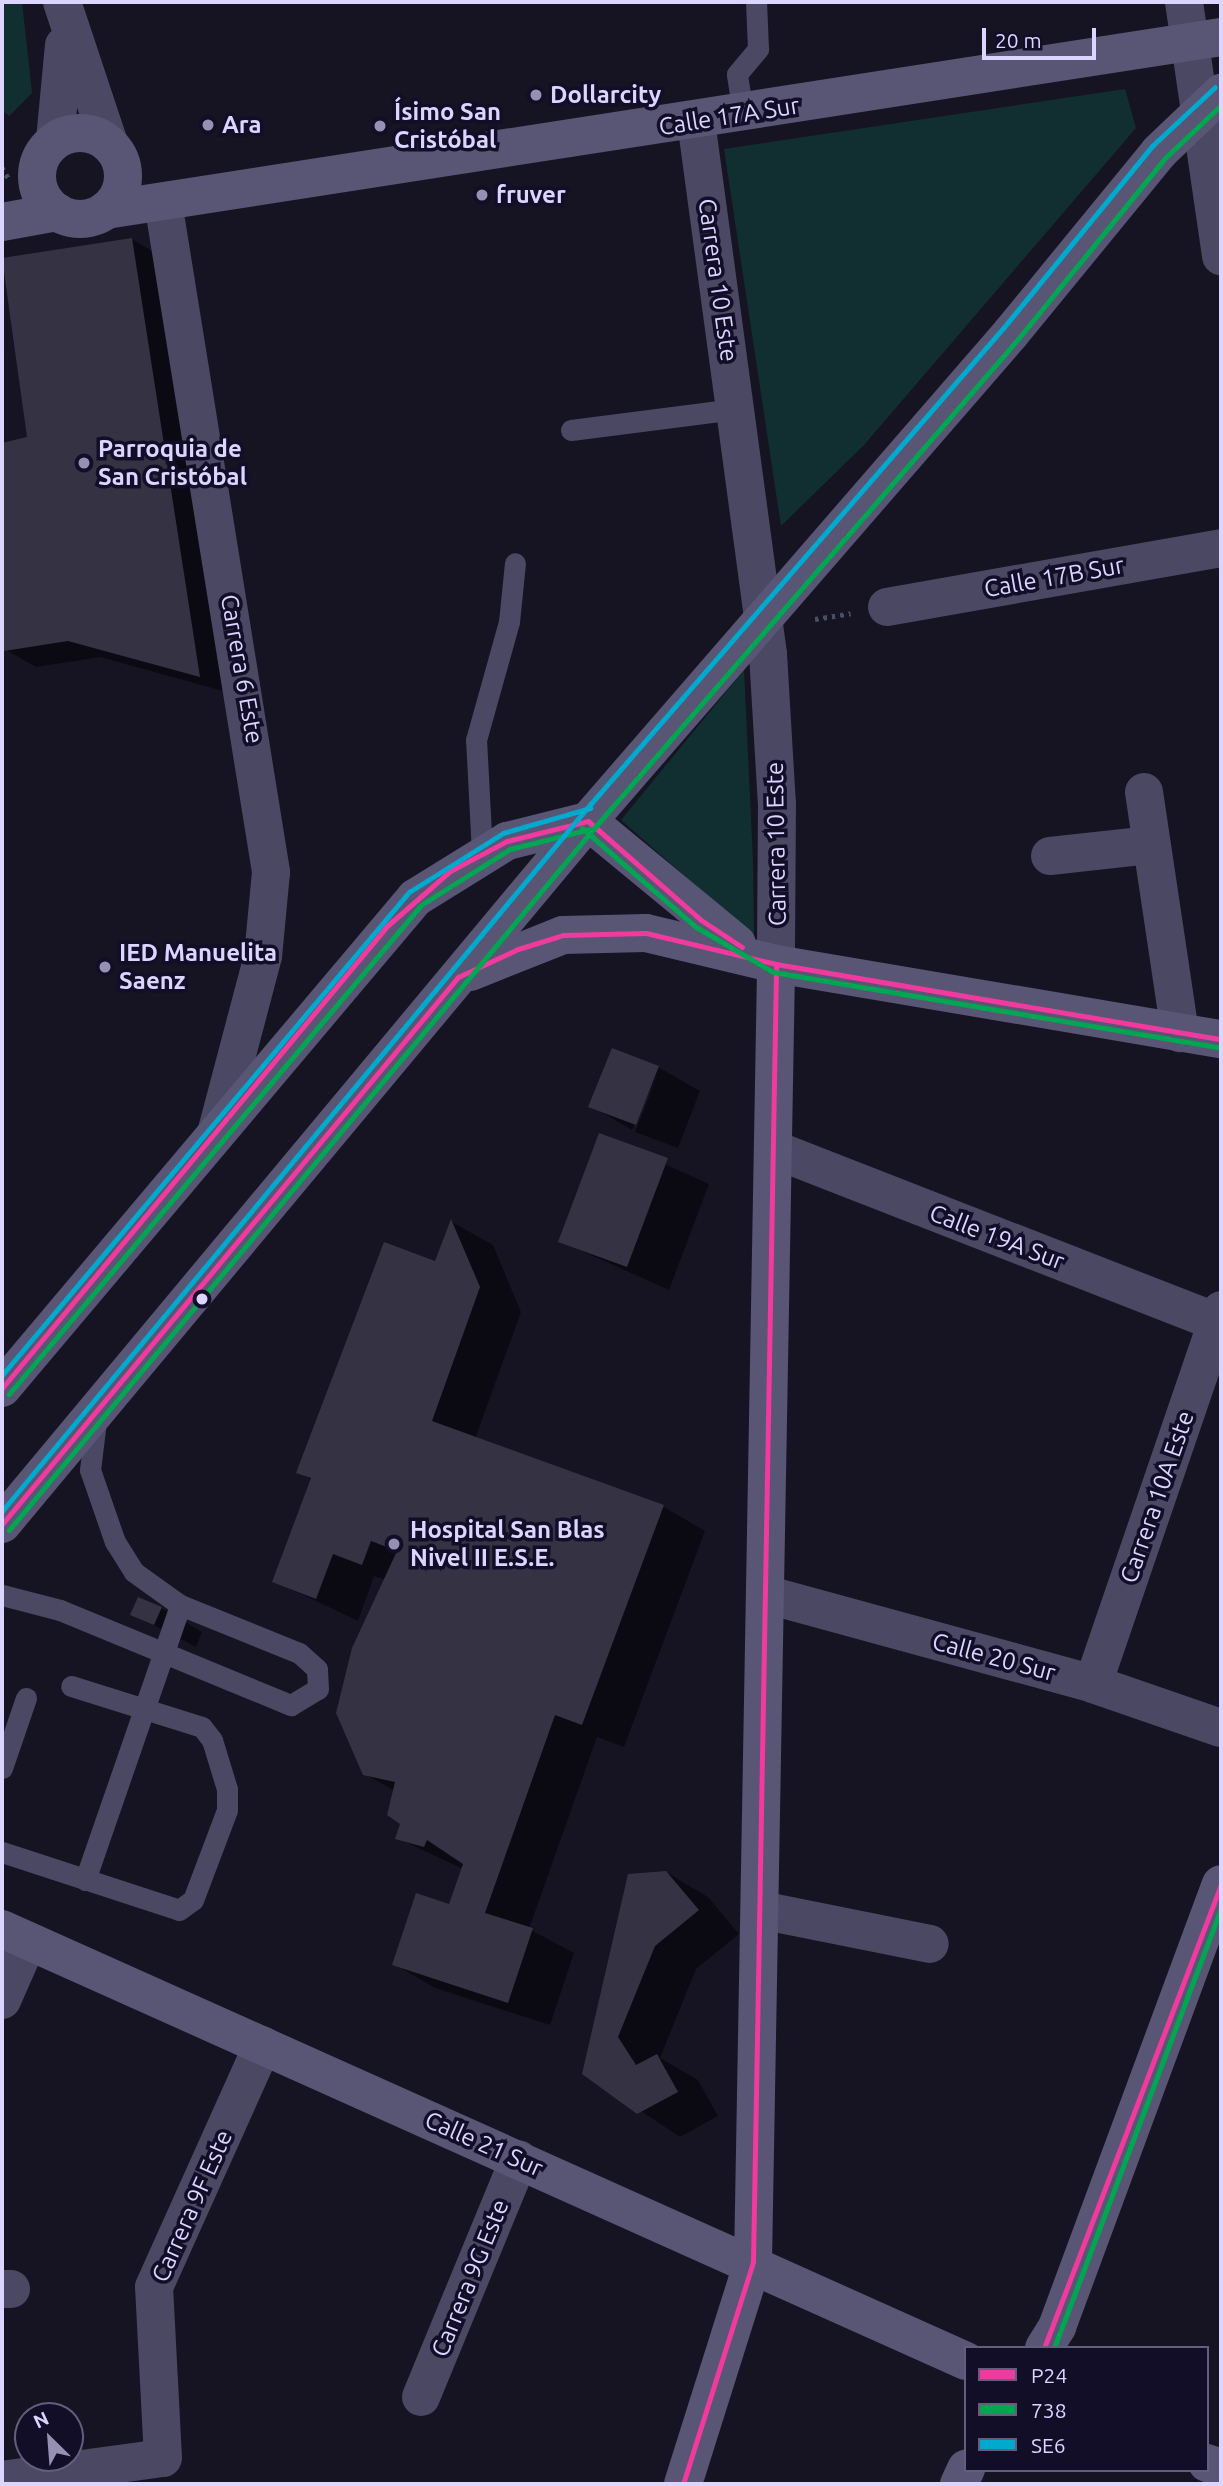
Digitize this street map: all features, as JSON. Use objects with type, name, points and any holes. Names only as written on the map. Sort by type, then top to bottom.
[{"type":"street","points":[[1184,2],[1206,40],[1221,256]]},
{"type":"street","points":[[2,222],[57,212],[82,218],[106,210],[121,190],[115,154],[63,13]]},
{"type":"street","points":[[57,212],[42,195],[63,13]]},
{"type":"street","name":"Calle 17A Sur","points":[[106,210],[696,121],[1206,40]]},
{"type":"street","points":[[2,1524],[588,821],[1211,101]]},
{"type":"street","name":"Carrera 10 Este","points":[[683,2484],[753,2262],[777,804],[764,617],[696,121]]},
{"type":"street","points":[[2,204],[46,156],[82,133],[115,154]]},
{"type":"street","name":"Calle 17A Sur","points":[[115,154],[166,182],[237,190]]},
{"type":"street","name":"Carrera 6 Este","points":[[163,202],[269,839],[264,956],[216,1134]]},
{"type":"street","name":"Calle 17B Sur","points":[[887,607],[1221,548]]},
{"type":"street","points":[[1144,792],[1180,1033]]},
{"type":"street","points":[[2,1388],[387,926],[441,878],[482,853],[540,831],[588,821]]},
{"type":"street","points":[[588,821],[701,920],[776,964]]},
{"type":"street","points":[[1050,856],[1152,845]]},
{"type":"street","points":[[458,977],[552,939],[608,931],[686,941],[776,964],[1221,1039]]},
{"type":"street","name":"Calle 19A Sur","points":[[773,1149],[1220,1319]]},
{"type":"street","name":"Carrera 10A Este","points":[[1093,1684],[1220,1319]]},
{"type":"street","name":"Calle 20 Sur","points":[[765,1594],[1093,1684],[1221,1728]]},
{"type":"street","points":[[1045,2346],[1057,2327],[1221,1884]]},
{"type":"street","points":[[760,1910],[930,1944]]},
{"type":"street","points":[[2,2000],[15,1935]]},
{"type":"street","name":"Calle 21 Sur","points":[[15,1935],[753,2262],[964,2360]]},
{"type":"street","name":"Carrera 9F Este","points":[[2,2480],[163,2458],[155,2287],[263,2045]]},
{"type":"street","name":"Carrera 9G Este","points":[[421,2397],[519,2159]]},
{"type":"lane","points":[[743,113],[737,74],[758,49],[756,2]]},
{"type":"lane","points":[[571,430],[735,409]]},
{"type":"lane","points":[[482,853],[476,740],[509,622],[515,563]]},
{"type":"lane","points":[[2,1595],[60,1610],[291,1705],[318,1689],[317,1669],[299,1653],[180,1605],[134,1572],[115,1542],[90,1470],[90,1439],[101,1405]]},
{"type":"lane","points":[[85,1880],[160,1653],[180,1605]]},
{"type":"lane","points":[[2,1852],[179,1910],[193,1900],[226,1810],[217,1753],[202,1727],[71,1686]]},
{"type":"lane","points":[[2,1768],[26,1698]]},
{"type":"path","points":[[808,620],[887,607]]},
{"type":"green space","points":[[2,2],[22,2],[32,93],[9,116],[2,110]]},
{"type":"green space","points":[[1125,89],[1136,128],[864,445],[781,526],[724,149]]},
{"type":"green space","points":[[744,670],[753,862],[754,937],[621,820]]},
{"type":"building","name":"Parroquia de San Cristóbal","points":[[132,238],[200,677],[68,641],[4,651],[2,443],[27,437],[2,258]]},
{"type":"building","points":[[612,1048],[659,1066],[636,1125],[588,1107]]},
{"type":"building","points":[[599,1133],[668,1158],[627,1267],[558,1242]]},
{"type":"building","points":[[451,1219],[480,1287],[432,1421],[664,1505],[582,1725],[555,1715],[485,1913],[533,1928],[508,2003],[392,1965],[416,1893],[449,1904],[463,1864],[427,1840],[424,1847],[395,1839],[400,1824],[387,1815],[395,1782],[363,1775],[336,1713],[352,1648],[397,1551],[371,1541],[362,1565],[333,1554],[316,1599],[272,1582],[311,1478],[296,1473],[384,1242],[435,1261]]},
{"type":"building","points":[[138,1597],[162,1607],[154,1625],[130,1615]]},
{"type":"building","points":[[666,1871],[699,1910],[655,1946],[618,2037],[636,2065],[657,2054],[678,2092],[637,2114],[582,2074],[628,1874]]},
{"type":"transit line","name":"SE6","points":[[2,1511],[581,815],[1004,327],[1152,146],[1215,87]]},
{"type":"transit line","name":"738","points":[[9,1530],[595,827],[1018,339],[1165,158],[1221,105]]},
{"type":"transit line","name":"SE6","points":[[2,1375],[409,892],[503,833],[590,808]]},
{"type":"transit line","name":"P24","points":[[2,1388],[387,926],[450,871],[507,841],[588,821],[701,920],[742,947]]},
{"type":"transit line","name":"738","points":[[582,828],[696,927],[773,972],[1220,1048]]},
{"type":"transit line","name":"738","points":[[9,1394],[421,905],[510,849],[590,829]]},
{"type":"transit line","name":"P24","points":[[2,1524],[458,977],[518,949],[563,935],[646,933],[776,964],[1221,1039]]},
{"type":"transit line","name":"P24","points":[[683,2484],[753,2262],[776,964]]},
{"type":"transit line","name":"P24","points":[[1045,2346],[1221,1884]]},
{"type":"transit line","name":"738","points":[[1055,2346],[1221,1909]]},
{"type":"place","name":"Dollarcity","points":[[536,95]]},
{"type":"place","name":"Ara","points":[[208,125]]},
{"type":"place","name":"Ísimo San Cristóbal","points":[[380,126]]},
{"type":"place","name":"fruver","points":[[482,195]]},
{"type":"place","name":"Parroquia de San Cristóbal","points":[[84,463]]},
{"type":"place","name":"IED Manuelita Saenz","points":[[105,967]]},
{"type":"place","name":"Hospital San Blas Nivel II E.S.E.","points":[[394,1544]]}]
